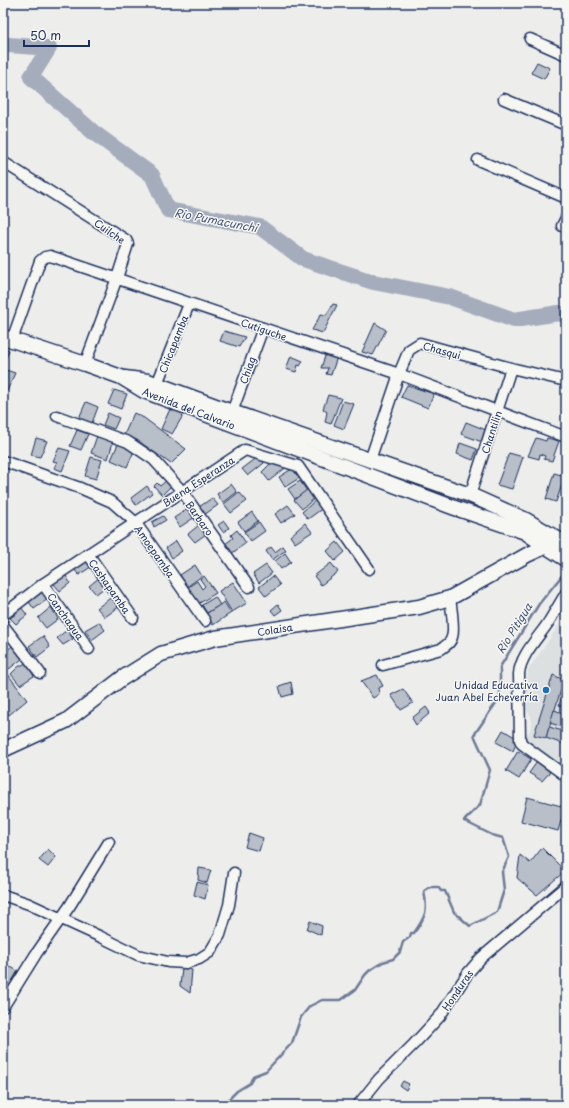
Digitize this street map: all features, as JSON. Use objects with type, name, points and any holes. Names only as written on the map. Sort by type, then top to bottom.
[{"type":"street","points":[[530,39],[566,55]]},
{"type":"street","points":[[504,99],[566,125]]},
{"type":"street","points":[[478,160],[566,198]]},
{"type":"street","name":"Cuilche","points":[[3,162],[126,240],[128,244],[85,364]]},
{"type":"street","points":[[566,218],[562,226],[566,227]]},
{"type":"street","name":"Cutiguche","points":[[8,339],[40,261],[45,257],[50,256],[399,374],[566,437]]},
{"type":"street","name":"Chicapamba","points":[[157,384],[189,304]]},
{"type":"street","name":"Chiag","points":[[232,412],[263,328]]},
{"type":"street","points":[[8,339],[121,377]]},
{"type":"street","name":"Chasqui","points":[[370,460],[399,374],[409,350],[420,343],[511,368],[566,381]]},
{"type":"street","name":"Chantilin","points":[[470,495],[511,368]]},
{"type":"street","name":"Avenida del Calvario","points":[[121,377],[148,381],[232,412],[260,428],[448,505],[525,532],[566,559]]},
{"type":"street","name":"Avenida del Calvario","points":[[121,377],[144,392],[370,460],[470,495],[526,520],[563,542]]},
{"type":"street","name":"Barbaro","points":[[57,416],[128,442],[153,460],[182,491],[249,587]]},
{"type":"street","points":[[260,428],[245,450],[298,466],[369,569]]},
{"type":"street","name":"Buena Esperanza","points":[[3,615],[43,584],[245,450]]},
{"type":"street","name":"Amoepamba","points":[[3,461],[80,488],[112,502],[136,522],[205,621]]},
{"type":"street","name":"Colaisa","points":[[3,750],[66,721],[121,679],[161,654],[215,638],[419,607],[450,598],[527,555],[563,542]]},
{"type":"street","name":"Cashapamba","points":[[88,554],[133,618]]},
{"type":"street","name":"Canchagua","points":[[43,584],[89,649]]},
{"type":"street","points":[[566,594],[548,624],[522,659],[519,666],[520,740],[522,744],[566,776]]},
{"type":"street","points":[[384,665],[441,649],[448,644],[452,637],[453,627],[450,598]]},
{"type":"street","points":[[3,625],[40,673]]},
{"type":"street","points":[[3,1007],[36,954],[62,918],[109,842]]},
{"type":"street","points":[[3,895],[62,918],[138,955],[168,962],[186,963],[199,959],[210,952],[220,935],[229,906],[234,873]]},
{"type":"street","name":"Honduras","points":[[358,1105],[379,1079],[440,1016],[468,973],[480,958],[566,886]]},
{"type":"shaded area","name":"Unidad Educativa Juan Abel Echeverría","points":[[566,615],[566,771],[523,739],[529,732],[532,723],[531,716],[525,709],[528,670]]},
{"type":"building","points":[[537,62],[550,68],[544,79],[531,73]]},
{"type":"building","points":[[333,304],[337,305],[323,333],[312,330],[321,314],[326,315]]},
{"type":"building","points":[[375,323],[386,330],[373,355],[362,352]]},
{"type":"building","points":[[224,331],[245,337],[239,347],[220,341]]},
{"type":"building","points":[[3,348],[9,350],[3,366]]},
{"type":"building","points":[[326,353],[337,357],[331,375],[326,374],[328,368],[321,368]]},
{"type":"building","points":[[291,356],[303,361],[300,366],[298,365],[296,372],[286,369]]},
{"type":"building","points":[[3,369],[15,373],[7,391],[3,390]]},
{"type":"building","points":[[407,385],[434,394],[428,408],[401,397]]},
{"type":"building","points":[[114,390],[127,394],[121,409],[108,404]]},
{"type":"building","points":[[328,395],[341,398],[331,424],[325,422],[327,412],[323,409]]},
{"type":"building","points":[[343,401],[354,404],[344,429],[334,425]]},
{"type":"building","points":[[86,402],[98,407],[92,423],[79,418]]},
{"type":"building","points":[[170,409],[184,414],[172,434],[161,429]]},
{"type":"building","points":[[108,413],[119,418],[114,429],[103,425]]},
{"type":"building","points":[[134,413],[144,418],[186,449],[171,464],[137,440],[124,435]]},
{"type":"building","points":[[466,422],[486,430],[482,442],[461,434]]},
{"type":"building","points":[[77,430],[88,434],[81,450],[70,446]]},
{"type":"building","points":[[97,436],[113,442],[108,459],[91,453]]},
{"type":"building","points":[[36,438],[47,441],[40,457],[31,455]]},
{"type":"building","points":[[536,438],[546,441],[547,438],[559,441],[552,461],[544,459],[545,456],[540,454],[539,459],[528,456]]},
{"type":"building","points":[[460,443],[477,449],[473,460],[457,454]]},
{"type":"building","points":[[118,444],[134,451],[127,467],[111,460]]},
{"type":"building","points":[[59,448],[70,451],[62,471],[54,468],[57,462],[53,461]]},
{"type":"building","points":[[509,453],[523,457],[512,489],[497,485]]},
{"type":"building","points":[[91,457],[102,460],[96,479],[85,476]]},
{"type":"building","points":[[258,457],[264,463],[248,476],[242,469]]},
{"type":"building","points":[[272,462],[288,466],[269,481],[262,472]]},
{"type":"building","points":[[295,467],[301,477],[285,487],[279,477]]},
{"type":"building","points":[[554,473],[565,476],[556,502],[546,499]]},
{"type":"building","points":[[168,479],[173,484],[162,495],[154,486],[157,483],[160,486]]},
{"type":"building","points":[[300,481],[307,491],[295,499],[288,489]]},
{"type":"building","points":[[231,484],[237,492],[223,503],[217,494]]},
{"type":"building","points":[[147,486],[152,493],[136,505],[131,498]]},
{"type":"building","points":[[308,489],[315,498],[302,509],[294,500]]},
{"type":"building","points":[[239,492],[247,501],[231,513],[224,504]]},
{"type":"building","points":[[212,498],[218,505],[204,515],[199,507]]},
{"type":"building","points":[[316,500],[323,508],[308,519],[302,512]]},
{"type":"building","points":[[288,505],[295,514],[281,523],[275,514]]},
{"type":"building","points":[[189,508],[195,517],[180,527],[174,518]]},
{"type":"building","points":[[252,512],[258,521],[244,531],[238,522]]},
{"type":"building","points":[[163,516],[166,520],[154,527],[152,522]]},
{"type":"building","points":[[224,521],[229,528],[223,532],[218,525]]},
{"type":"building","points":[[259,522],[265,531],[251,541],[244,532]]},
{"type":"building","points":[[305,523],[312,532],[295,543],[290,536]]},
{"type":"building","points":[[199,525],[206,534],[195,542],[188,534]]},
{"type":"building","points":[[237,530],[246,543],[231,554],[224,545],[233,538],[231,535]]},
{"type":"building","points":[[176,541],[182,551],[172,558],[166,548]]},
{"type":"building","points":[[337,542],[345,552],[335,561],[327,551]]},
{"type":"building","points":[[283,546],[286,550],[272,560],[266,551],[271,547],[275,552]]},
{"type":"building","points":[[285,553],[291,562],[281,569],[275,561]]},
{"type":"building","points":[[87,557],[92,566],[79,575],[72,567]]},
{"type":"building","points":[[331,563],[338,572],[321,585],[314,576]]},
{"type":"building","points":[[195,565],[202,576],[185,588],[182,584],[185,582],[180,575]]},
{"type":"building","points":[[266,565],[272,573],[259,583],[253,574]]},
{"type":"building","points":[[65,574],[70,583],[60,591],[53,583]]},
{"type":"building","points":[[204,576],[216,593],[198,604],[187,588],[197,581],[202,589],[205,586],[200,579]]},
{"type":"building","points":[[273,576],[280,585],[266,596],[259,587]]},
{"type":"building","points":[[100,577],[107,586],[96,594],[89,586]]},
{"type":"building","points":[[233,582],[247,603],[232,612],[219,591]]},
{"type":"building","points":[[43,591],[48,599],[34,609],[29,602]]},
{"type":"building","points":[[113,596],[120,606],[105,617],[97,608]]},
{"type":"building","points":[[215,597],[220,605],[207,613],[202,605]]},
{"type":"building","points":[[224,602],[231,613],[213,625],[206,614]]},
{"type":"building","points":[[278,604],[282,610],[275,615],[271,610]]},
{"type":"building","points":[[21,607],[27,615],[16,624],[10,618],[16,614],[15,612]]},
{"type":"building","points":[[51,607],[58,619],[46,628],[38,618]]},
{"type":"building","points":[[99,622],[105,630],[92,640],[85,630]]},
{"type":"building","points":[[67,630],[73,639],[63,645],[57,638]]},
{"type":"building","points":[[43,636],[50,647],[37,657],[29,646]]},
{"type":"building","points":[[12,646],[22,659],[9,669],[3,662],[3,654]]},
{"type":"building","points":[[26,663],[34,676],[20,685],[11,674],[18,667]]},
{"type":"building","points":[[7,673],[27,700],[9,715],[3,707],[3,676]]},
{"type":"building","points":[[377,675],[383,686],[378,688],[379,694],[373,698],[361,681]]},
{"type":"building","points":[[553,675],[564,680],[546,738],[534,735]]},
{"type":"building","points":[[291,682],[293,694],[282,697],[279,686]]},
{"type":"building","points":[[403,689],[413,703],[401,710],[391,695]]},
{"type":"building","points":[[563,693],[566,695],[566,707],[559,705]]},
{"type":"building","points":[[426,707],[430,713],[416,725],[412,718]]},
{"type":"building","points":[[554,710],[566,714],[566,728],[550,723]]},
{"type":"building","points":[[549,727],[566,732],[566,745],[546,738]]},
{"type":"building","points":[[503,730],[518,739],[513,751],[496,742]]},
{"type":"building","points":[[518,751],[531,759],[519,779],[506,771]]},
{"type":"building","points":[[537,762],[550,772],[542,781],[529,773]]},
{"type":"building","points":[[527,797],[565,807],[558,831],[521,821]]},
{"type":"building","points":[[249,833],[263,838],[259,851],[245,847]]},
{"type":"building","points":[[542,848],[565,871],[537,895],[517,878],[520,855],[530,863]]},
{"type":"building","points":[[48,849],[56,857],[48,867],[39,860]]},
{"type":"building","points":[[199,868],[211,870],[207,883],[198,880]]},
{"type":"building","points":[[197,882],[208,885],[205,899],[194,895]]},
{"type":"building","points":[[310,921],[322,926],[321,935],[307,929]]},
{"type":"building","points":[[3,963],[18,971],[5,994],[3,993]]},
{"type":"building","points":[[182,968],[192,970],[190,993],[180,986]]},
{"type":"building","points":[[403,1081],[409,1084],[406,1090],[400,1086]]},
{"type":"waterway","name":"Rio Pumacunchi","points":[[3,46],[9,45],[49,48],[31,77],[93,132],[152,175],[168,210],[260,227],[303,259],[373,282],[450,297],[514,320],[559,313],[566,316]]},
{"type":"waterway","name":"Rio Pitigua","points":[[226,1105],[228,1100],[237,1091],[250,1083],[253,1076],[266,1071],[292,1043],[301,1017],[310,1006],[322,1000],[341,1000],[355,990],[370,970],[383,962],[393,959],[400,952],[403,942],[410,937],[411,933],[414,933],[425,913],[426,904],[424,891],[430,887],[438,887],[441,891],[445,891],[454,912],[470,926],[497,912],[504,890],[502,872],[509,857],[503,838],[492,835],[464,821],[480,805],[490,770],[474,735],[500,697],[500,667],[539,604],[564,573]]},
{"type":"place","name":"Unidad Educativa Juan Abel Echeverría","points":[[546,690]]}]
